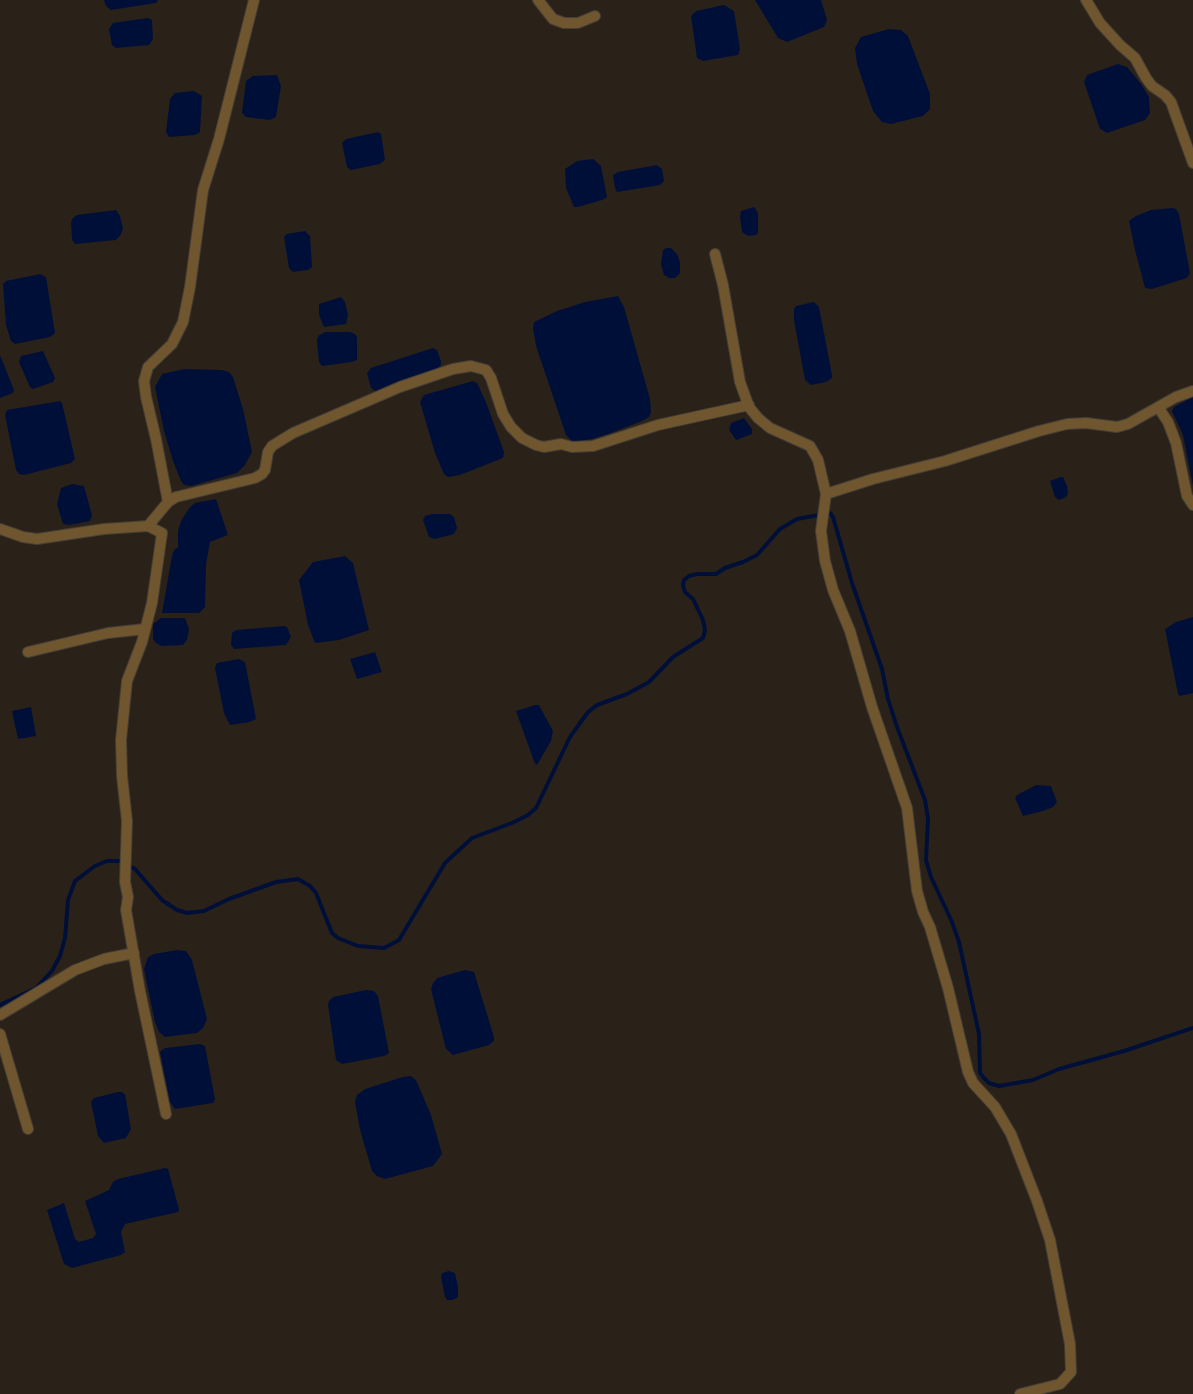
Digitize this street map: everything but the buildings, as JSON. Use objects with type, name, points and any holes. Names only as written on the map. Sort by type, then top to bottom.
[{"type":"street","points":[[168,502],[144,381],[148,367],[172,344],[183,322],[190,287],[203,190],[219,139],[254,0]]},
{"type":"street","points":[[538,0],[553,19],[564,23],[578,23],[595,16]]},
{"type":"street","points":[[1086,0],[1100,23],[1120,45],[1135,58],[1152,86],[1165,95],[1171,102],[1193,163]]},
{"type":"street","points":[[715,254],[723,285],[740,382],[749,405],[758,418],[770,428],[810,446],[818,460],[825,499],[822,518],[822,544],[833,590],[850,631],[872,707],[907,808],[917,892],[920,904],[930,927],[948,988],[968,1072],[973,1084],[995,1107],[1011,1134],[1037,1201],[1051,1246],[1070,1344],[1071,1372],[1060,1384],[1020,1394]]},
{"type":"street","points":[[148,526],[168,502],[182,494],[255,478],[266,470],[268,452],[279,440],[393,390],[453,369],[471,366],[486,370],[491,378],[503,414],[511,427],[522,438],[544,447],[561,444],[572,447],[594,446],[658,425],[749,405]]},
{"type":"street","points":[[825,499],[881,477],[945,461],[1039,431],[1068,424],[1086,423],[1117,427],[1128,424],[1176,397],[1193,390]]},
{"type":"street","points":[[1158,407],[1168,422],[1176,443],[1186,489],[1193,505]]},
{"type":"street","points":[[0,528],[23,537],[37,539],[104,529],[148,526],[162,533],[152,603],[145,629],[127,681],[121,740],[122,776],[127,821],[125,882],[128,897],[126,910],[140,991],[166,1114]]},
{"type":"street","points":[[28,652],[108,633],[145,629]]},
{"type":"street","points":[[0,1015],[75,970],[104,959],[134,953]]},
{"type":"street","points":[[0,1034],[28,1129]]},
{"type":"water","points":[[104,0],[158,0],[156,3],[111,10],[106,6]]},
{"type":"water","points":[[755,0],[821,0],[827,20],[824,27],[787,42],[778,38]]},
{"type":"water","points":[[724,5],[734,11],[740,49],[738,55],[703,61],[697,58],[691,16],[696,11]]},
{"type":"water","points":[[148,18],[152,20],[153,39],[149,45],[116,48],[112,45],[109,29],[113,23]]},
{"type":"water","points":[[889,29],[901,30],[908,36],[930,94],[930,109],[923,116],[891,124],[882,122],[873,111],[857,64],[855,48],[861,37]]},
{"type":"water","points":[[1118,64],[1127,67],[1141,84],[1149,97],[1150,113],[1145,120],[1107,133],[1100,129],[1084,82],[1087,75]]},
{"type":"water","points":[[277,75],[281,86],[276,117],[270,120],[246,117],[242,113],[246,81],[253,76]]},
{"type":"water","points":[[194,91],[202,96],[200,132],[195,135],[169,137],[166,132],[170,99],[175,93]]},
{"type":"water","points":[[378,132],[381,134],[385,160],[380,164],[351,170],[347,167],[342,143],[346,139]]},
{"type":"water","points":[[593,159],[601,166],[607,197],[602,200],[574,207],[566,188],[565,169],[577,161]]},
{"type":"water","points":[[657,165],[662,169],[664,181],[660,185],[617,192],[613,175],[618,172]]},
{"type":"water","points":[[754,207],[758,213],[758,232],[756,235],[748,236],[742,232],[740,217],[741,211]]},
{"type":"water","points":[[1176,209],[1179,214],[1190,273],[1187,278],[1152,289],[1145,288],[1129,221],[1136,216],[1151,210]]},
{"type":"water","points":[[116,210],[120,216],[123,229],[120,236],[116,240],[75,244],[72,240],[71,222],[73,218],[77,215]]},
{"type":"water","points":[[305,231],[310,236],[312,267],[308,270],[293,272],[289,268],[284,237],[287,234]]},
{"type":"water","points":[[666,248],[671,248],[677,254],[680,262],[680,273],[675,278],[669,278],[664,275],[661,264],[663,250]]},
{"type":"water","points":[[40,274],[46,277],[55,333],[50,337],[15,344],[11,341],[6,325],[3,284],[6,281]]},
{"type":"water","points":[[618,296],[624,307],[650,399],[651,412],[649,417],[642,421],[611,433],[592,439],[573,442],[566,435],[536,346],[533,328],[534,322],[557,311],[585,302]]},
{"type":"water","points":[[341,297],[345,302],[348,315],[346,324],[324,327],[319,315],[319,304]]},
{"type":"water","points":[[814,302],[819,307],[832,378],[826,382],[811,385],[805,380],[794,320],[794,309],[796,306]]},
{"type":"water","points":[[325,332],[350,332],[355,334],[357,337],[357,360],[322,366],[319,362],[317,340],[318,336]]},
{"type":"water","points":[[433,348],[437,350],[441,361],[441,365],[438,368],[382,392],[377,392],[371,388],[367,373],[371,368]]},
{"type":"water","points":[[43,351],[55,378],[53,382],[33,389],[30,387],[19,362],[21,356]]},
{"type":"water","points":[[0,355],[14,390],[13,393],[0,398]]},
{"type":"water","points":[[184,369],[222,370],[229,372],[233,377],[243,409],[252,452],[245,465],[237,473],[191,486],[184,485],[181,481],[173,461],[164,431],[155,387],[162,374]]},
{"type":"water","points":[[473,381],[477,383],[486,402],[504,452],[503,458],[460,475],[448,477],[444,474],[435,453],[420,402],[424,395]]},
{"type":"water","points":[[1193,397],[1193,486],[1183,435],[1172,411],[1174,407]]},
{"type":"water","points":[[60,401],[62,403],[75,459],[71,463],[24,475],[19,474],[16,470],[5,415],[7,410]]},
{"type":"water","points":[[744,418],[752,429],[752,434],[736,440],[729,430],[731,423]]},
{"type":"water","points":[[1063,477],[1067,486],[1068,494],[1066,497],[1059,500],[1055,497],[1050,481]]},
{"type":"water","points":[[72,484],[84,486],[92,515],[90,521],[69,525],[63,524],[57,504],[61,488]]},
{"type":"water","points":[[216,499],[228,535],[210,542],[206,564],[205,607],[199,613],[162,613],[172,556],[174,550],[178,547],[178,531],[181,521],[190,507],[195,503]]},
{"type":"water","points":[[432,514],[450,514],[454,517],[457,528],[454,534],[435,539],[429,537],[423,520],[425,516]]},
{"type":"water","points":[[345,556],[353,563],[369,630],[339,640],[315,643],[308,625],[299,580],[313,562]]},
{"type":"water","points":[[1193,617],[1193,693],[1180,696],[1178,694],[1165,629],[1176,622]]},
{"type":"water","points":[[161,618],[185,618],[189,629],[187,640],[183,645],[162,646],[156,643],[153,639],[153,624]]},
{"type":"water","points":[[287,627],[291,637],[286,645],[234,649],[231,645],[232,633],[236,630]]},
{"type":"water","points":[[375,652],[382,672],[357,679],[350,659]]},
{"type":"water","points":[[239,659],[245,662],[256,719],[250,722],[230,725],[224,713],[215,668],[217,663]]},
{"type":"water","points":[[539,705],[553,731],[551,741],[537,765],[535,764],[516,711]]},
{"type":"water","points":[[31,707],[36,736],[18,739],[12,711]]},
{"type":"water","points":[[1036,785],[1051,786],[1057,802],[1053,807],[1023,816],[1015,798],[1017,795]]},
{"type":"water","points":[[177,950],[186,951],[192,960],[207,1019],[203,1028],[197,1033],[165,1037],[159,1032],[155,1022],[144,969],[148,957],[154,954]]},
{"type":"water","points":[[465,970],[474,972],[494,1041],[489,1045],[453,1055],[446,1049],[431,989],[437,978]]},
{"type":"water","points":[[366,990],[374,991],[378,996],[389,1053],[384,1056],[342,1064],[336,1060],[328,1005],[329,1001],[333,997]]},
{"type":"water","points":[[200,1044],[205,1046],[215,1099],[213,1103],[175,1109],[170,1102],[160,1052],[165,1048]]},
{"type":"water","points":[[411,1076],[416,1080],[431,1115],[442,1154],[433,1166],[385,1179],[377,1176],[372,1171],[360,1130],[355,1102],[357,1095],[365,1089],[403,1077]]},
{"type":"water","points":[[118,1092],[125,1094],[131,1129],[126,1138],[104,1143],[98,1136],[91,1102],[94,1098]]},
{"type":"water","points":[[165,1168],[168,1169],[179,1209],[178,1212],[125,1224],[121,1232],[125,1252],[121,1255],[72,1268],[64,1264],[47,1210],[64,1203],[75,1239],[79,1242],[93,1238],[96,1234],[85,1201],[109,1190],[113,1182],[118,1179]]},
{"type":"water","points":[[449,1271],[455,1273],[458,1287],[458,1297],[453,1300],[447,1300],[445,1297],[441,1277],[442,1273]]},
{"type":"waterway","points":[[0,1005],[36,988],[52,971],[60,956],[65,938],[68,900],[75,881],[95,866],[107,861],[120,861],[135,869],[162,900],[177,910],[187,913],[204,911],[229,899],[276,882],[298,879],[310,886],[316,893],[332,933],[338,938],[358,946],[384,948],[399,940],[445,863],[472,838],[512,823],[528,815],[536,808],[570,737],[588,712],[597,705],[627,694],[649,682],[673,657],[703,638],[705,630],[703,620],[693,599],[685,592],[683,585],[684,580],[689,576],[697,574],[716,574],[725,568],[743,562],[757,555],[780,529],[797,519],[830,513],[833,517],[852,583],[882,669],[888,699],[897,727],[925,800],[928,819],[926,860],[931,877],[952,922],[959,942],[979,1034],[980,1073],[989,1083],[999,1086],[1033,1080],[1059,1069],[1124,1051],[1193,1028]]}]
